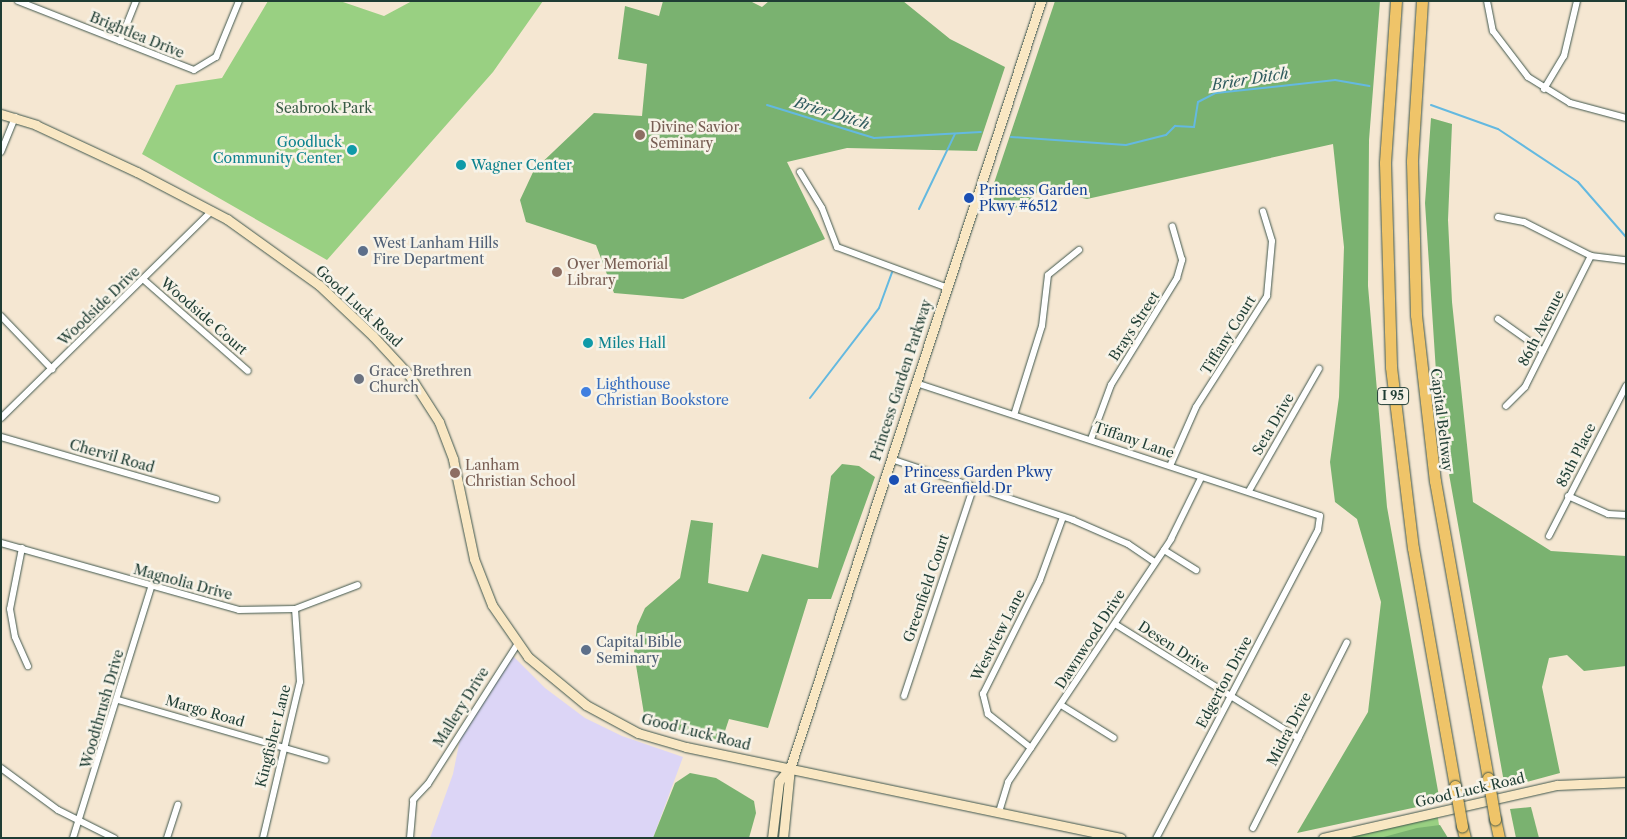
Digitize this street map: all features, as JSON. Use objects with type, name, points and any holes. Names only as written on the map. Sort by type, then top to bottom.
[{"type":"highway","name":"I 95","points":[[1396,1],[1385,163],[1391,366],[1411,539],[1464,832]]},
{"type":"highway","name":"Capital Beltway","points":[[1422,1],[1412,162],[1416,315],[1435,481],[1499,838]]},
{"type":"main road","name":"Princess Garden Parkway","points":[[790,768],[916,383],[945,287],[1041,1]]},
{"type":"main road","name":"Good Luck Road","points":[[1,106],[15,117],[212,211],[319,285],[392,355],[419,389],[450,450],[480,579],[517,645],[566,692],[638,733],[790,768],[1121,838]]},
{"type":"main road","name":"Good Luck Road","points":[[1,114],[15,117]]},
{"type":"main road","points":[[772,838],[779,781],[790,768]]},
{"type":"main road","points":[[783,838],[790,768]]},
{"type":"main road","name":"Good Luck Road","points":[[1323,838],[1557,785],[1626,782]]},
{"type":"street","name":"Brightlea Drive","points":[[18,1],[188,69],[203,68],[219,52],[239,1]]},
{"type":"street","points":[[120,41],[136,1]]},
{"type":"street","points":[[1487,1],[1497,39],[1517,65],[1544,89],[1581,108],[1626,118]]},
{"type":"street","points":[[1544,89],[1564,56],[1577,1]]},
{"type":"street","points":[[1,152],[15,117]]},
{"type":"street","points":[[800,172],[822,208],[837,247],[945,287]]},
{"type":"street","name":"Woodside Drive","points":[[1,418],[144,280],[212,211]]},
{"type":"street","name":"Tiffany Court","points":[[1170,466],[1196,407],[1267,296],[1272,242],[1263,211]]},
{"type":"street","points":[[1498,217],[1524,222],[1591,256],[1626,260]]},
{"type":"street","name":"Brays Street","points":[[1091,439],[1112,386],[1177,278],[1182,260],[1172,226]]},
{"type":"street","points":[[1014,412],[1042,326],[1048,275],[1080,250]]},
{"type":"street","name":"86th Avenue","points":[[1506,406],[1520,395],[1591,256]]},
{"type":"street","name":"Woodside Court","points":[[144,280],[248,372]]},
{"type":"street","points":[[1,316],[52,369]]},
{"type":"street","points":[[1498,319],[1543,352]]},
{"type":"street","name":"Seta Drive","points":[[1249,492],[1319,369]]},
{"type":"street","name":"Tiffany Lane","points":[[916,383],[1014,412],[1201,478],[1320,516],[1314,537]]},
{"type":"street","name":"85th Place","points":[[1549,536],[1626,386]]},
{"type":"street","name":"Chervil Road","points":[[1,436],[216,499]]},
{"type":"street","points":[[891,459],[973,489],[1063,517],[1128,544],[1155,562]]},
{"type":"street","name":"Dawnwood Drive","points":[[999,812],[1005,788],[1164,550],[1201,478]]},
{"type":"street","name":"Greenfield Court","points":[[904,696],[973,489]]},
{"type":"street","points":[[1568,496],[1608,514],[1626,515]]},
{"type":"street","name":"Westview Lane","points":[[1030,748],[988,714],[983,694],[1040,580],[1063,517]]},
{"type":"street","name":"Edgerton Drive","points":[[1156,838],[1314,537]]},
{"type":"street","name":"Magnolia Drive","points":[[1,543],[150,587],[239,610],[295,609],[358,585]]},
{"type":"street","points":[[22,548],[10,609],[15,637],[28,666]]},
{"type":"street","points":[[1164,550],[1196,570]]},
{"type":"street","name":"Woodthrush Drive","points":[[74,838],[81,824],[150,587]]},
{"type":"street","name":"Kingfisher Lane","points":[[263,838],[300,682],[295,609]]},
{"type":"street","name":"Desen Drive","points":[[1115,624],[1230,698],[1298,738]]},
{"type":"street","name":"Midra Drive","points":[[1253,828],[1347,642]]},
{"type":"street","name":"Mallery Drive","points":[[410,838],[413,800],[428,784],[517,645]]},
{"type":"street","name":"Margo Road","points":[[118,700],[285,746],[326,760]]},
{"type":"street","points":[[1061,705],[1114,738]]},
{"type":"street","points":[[1,768],[81,824],[114,838]]},
{"type":"street","points":[[167,838],[178,804]]},
{"type":"shaded area","points":[[511,654],[545,688],[585,718],[622,736],[683,757],[653,838],[430,838],[453,774],[462,729]]},
{"type":"green space","name":"Seabrook Park","points":[[268,1],[340,1],[384,16],[412,1],[543,1],[493,72],[327,260],[142,154],[176,85],[222,78]]},
{"type":"green space","points":[[663,1],[750,1],[762,7],[769,1],[903,1],[950,39],[1005,67],[977,151],[847,148],[787,162],[825,239],[683,299],[614,293],[596,245],[526,222],[520,200],[534,170],[594,113],[642,116],[647,64],[618,59],[625,6],[659,16]]},
{"type":"green space","points":[[1055,1],[1380,1],[1369,140],[1368,286],[1387,507],[1440,802],[1297,833],[1368,712],[1381,602],[1357,519],[1335,502],[1330,462],[1339,397],[1344,247],[1333,144],[1087,199],[1040,189],[1022,210],[989,198]]},
{"type":"green space","points":[[1431,118],[1452,124],[1448,220],[1452,302],[1473,502],[1551,551],[1626,556],[1626,666],[1584,671],[1567,655],[1549,658],[1542,687],[1560,773],[1505,788],[1439,418],[1425,203]]},
{"type":"green space","points":[[842,464],[859,466],[875,477],[831,599],[808,599],[768,728],[729,719],[721,743],[645,720],[634,653],[637,626],[645,608],[680,578],[691,520],[713,523],[708,583],[748,592],[762,554],[818,568],[831,476]]},
{"type":"green space","points":[[690,773],[716,778],[754,801],[756,813],[749,838],[653,838],[675,783]]},
{"type":"green space","points":[[1531,807],[1539,838],[1516,838],[1510,809]]},
{"type":"green space","points":[[1437,812],[1441,838],[1323,838]]},
{"type":"green space","points":[[1440,825],[1448,838],[1380,838],[1417,828]]},
{"type":"waterway","name":"Brier Ditch","points":[[1011,137],[1126,145],[1166,135],[1175,126],[1194,127],[1198,102],[1216,93],[1335,80],[1369,86]]},
{"type":"waterway","name":"Brier Ditch","points":[[767,105],[874,138],[981,132]]},
{"type":"waterway","name":"Brier Ditch","points":[[1431,105],[1498,129],[1578,182],[1626,237]]},
{"type":"waterway","points":[[919,209],[955,134]]},
{"type":"waterway","points":[[810,398],[879,308],[892,272]]},
{"type":"place","name":"Divine Savior Seminary","points":[[640,135]]},
{"type":"place","name":"Goodluck Community Center","points":[[352,150]]},
{"type":"place","name":"Wagner Center","points":[[461,165]]},
{"type":"place","name":"Princess Garden Pkwy #6512","points":[[969,198]]},
{"type":"place","name":"West Lanham Hills Fire Department","points":[[363,251]]},
{"type":"place","name":"Oyer Memorial Library","points":[[557,272]]},
{"type":"place","name":"Miles Hall","points":[[588,343]]},
{"type":"place","name":"Grace Brethren Church","points":[[359,379]]},
{"type":"place","name":"Lighthouse Christian Bookstore","points":[[586,392]]},
{"type":"place","name":"Lanham Christian School","points":[[455,473]]},
{"type":"place","name":"Princess Garden Pkwy at Greenfield Dr","points":[[894,480]]},
{"type":"place","name":"Capital Bible Seminary","points":[[586,650]]}]
